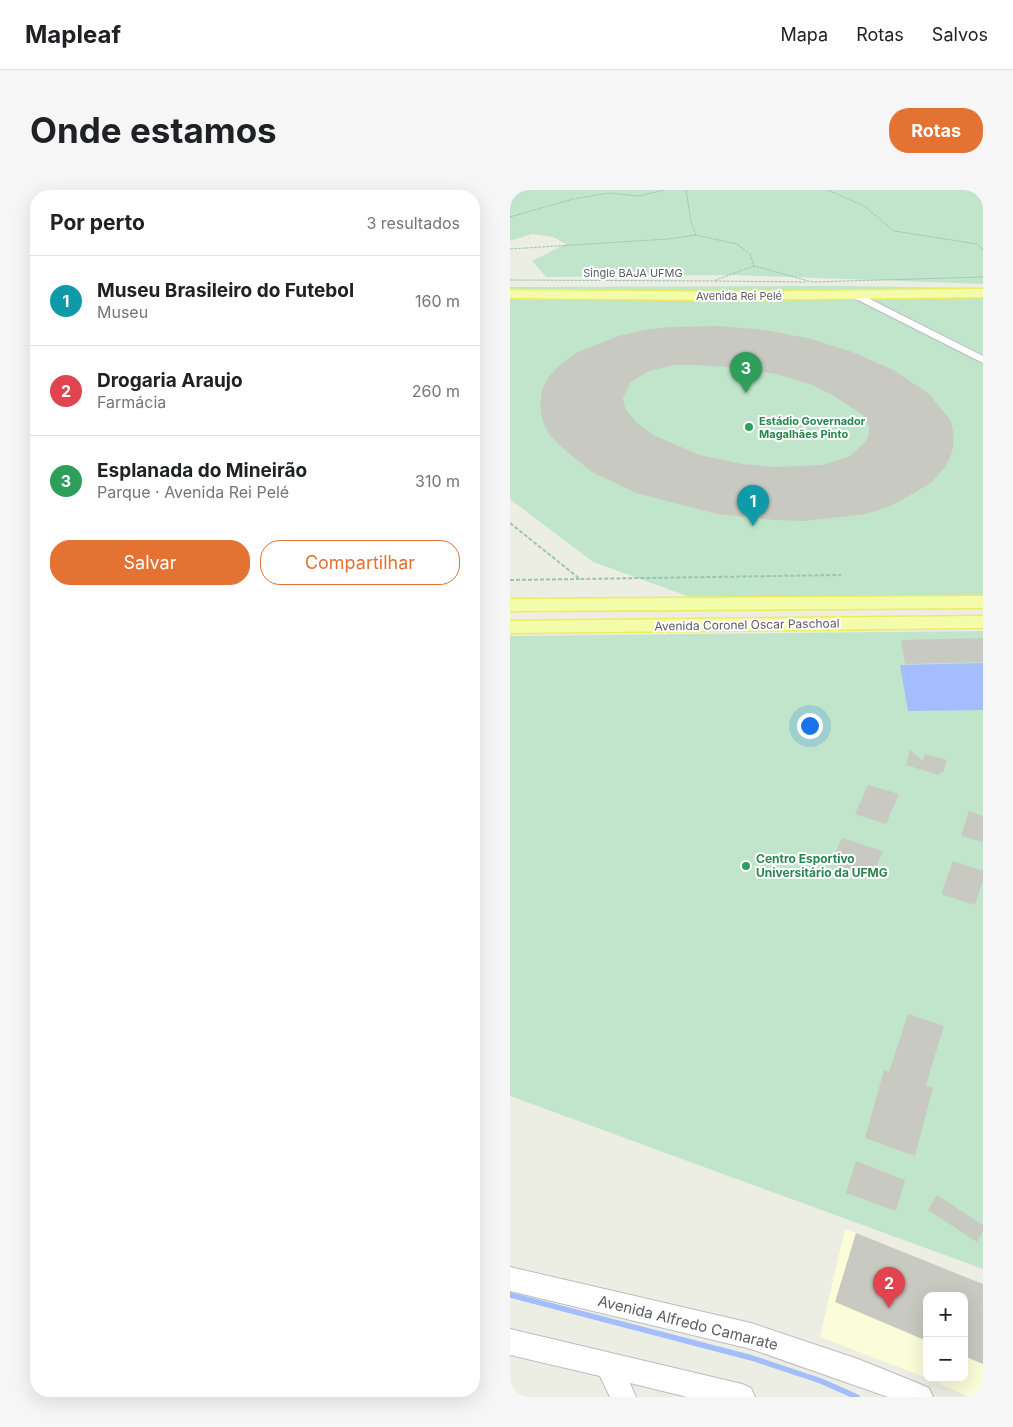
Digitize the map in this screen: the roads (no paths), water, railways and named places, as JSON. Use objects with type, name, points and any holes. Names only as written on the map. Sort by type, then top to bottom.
[{"type":"main road","name":"Avenida Rei Pelé","points":[[510,284],[852,289],[967,288]]},
{"type":"main road","points":[[967,288],[983,284]]},
{"type":"main road","points":[[510,293],[537,285]]},
{"type":"main road","points":[[671,285],[720,296]]},
{"type":"main road","points":[[967,288],[983,293]]},
{"type":"main road","name":"Avenida Rei Pelé","points":[[510,293],[720,296],[852,289]]},
{"type":"main road","points":[[942,602],[976,622]]},
{"type":"main road","name":"Avenida Coronel Oscar Paschoal","points":[[510,605],[983,602]]},
{"type":"main road","points":[[510,622],[553,605]]},
{"type":"main road","name":"Avenida Coronel Oscar Paschoal","points":[[510,627],[976,622]]},
{"type":"street","points":[[852,289],[876,306],[983,360]]},
{"type":"street","name":"Avenida Alfredo Camarate","points":[[510,1279],[751,1336],[858,1372],[920,1397]]},
{"type":"street","points":[[510,1342],[742,1397]]},
{"type":"street","points":[[609,1366],[623,1397]]},
{"type":"water","points":[[983,663],[983,710],[908,711],[900,665]]},
{"type":"waterway","points":[[510,1295],[752,1358],[821,1381],[857,1397]]},
{"type":"place","name":"Esplanada do Mineirão","points":[[746,393]]},
{"type":"place","name":"Estádio Governador Magalhães Pinto","points":[[749,427]]},
{"type":"place","name":"Museu Brasileiro do Futebol","points":[[753,526]]},
{"type":"place","name":"Centro Esportivo Universitário da UFMG","points":[[746,866]]},
{"type":"place","name":"Drogaria Araujo","points":[[889,1308]]}]
